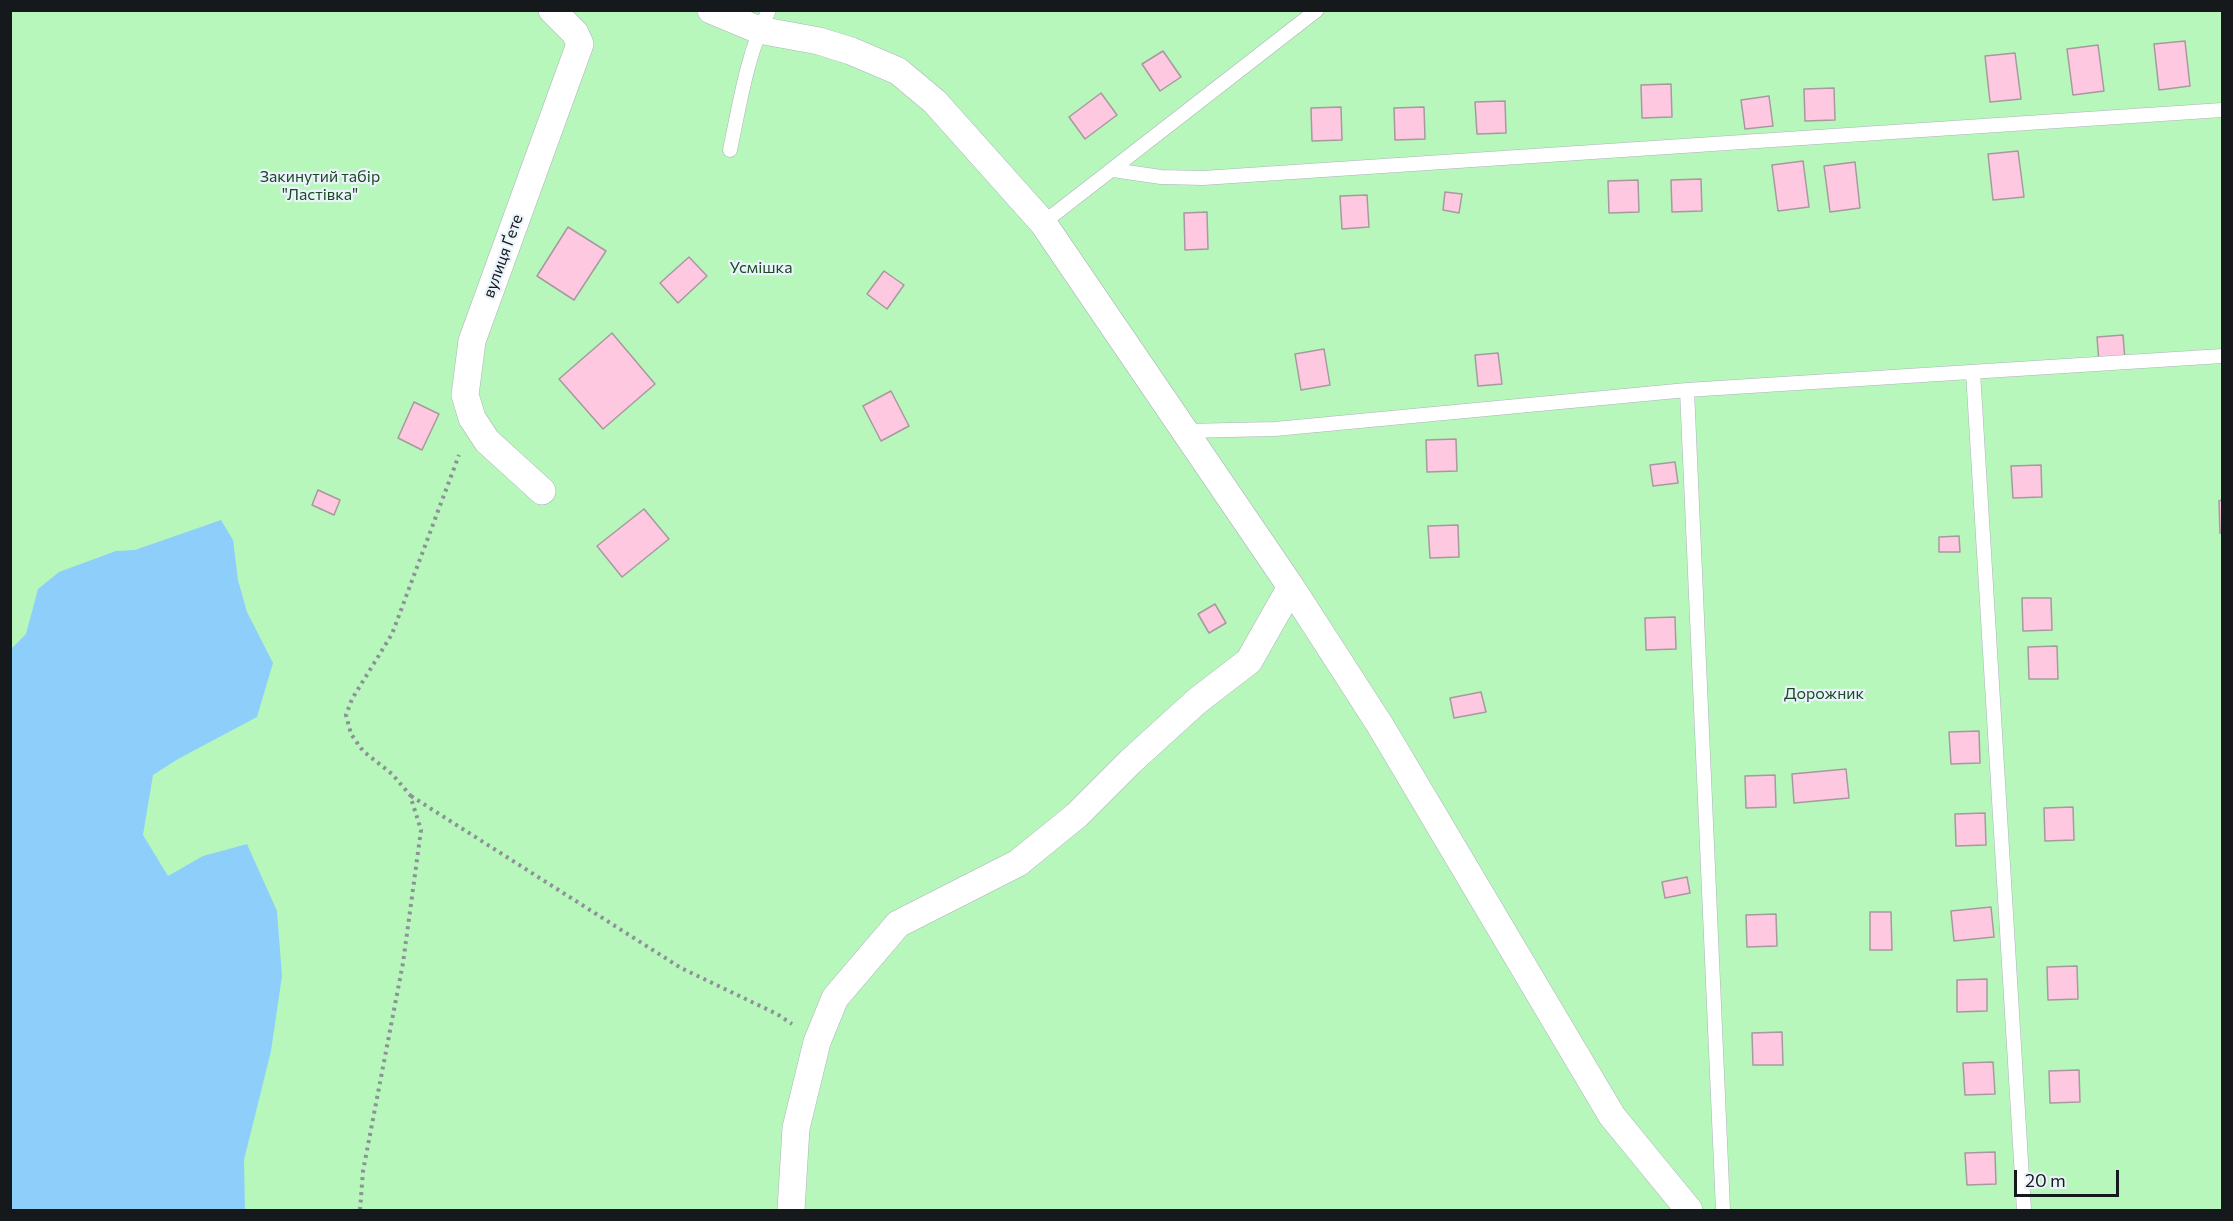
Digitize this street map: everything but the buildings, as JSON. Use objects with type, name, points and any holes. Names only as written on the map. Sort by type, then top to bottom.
[{"type":"street","name":"вулиця Ґете","points":[[542,491],[487,441],[472,418],[465,395],[472,341],[580,44],[575,33],[552,10]]},
{"type":"street","points":[[711,10],[764,20],[851,51],[898,71],[935,102],[1043,223],[1291,587],[1380,725],[1612,1116],[1689,1210]]},
{"type":"street","points":[[791,1210],[796,1128],[817,1042],[836,998],[898,924],[1018,863],[1077,814],[1197,701],[1249,661],[1291,587]]},
{"type":"lane","points":[[1043,223],[1317,10]]},
{"type":"lane","points":[[730,150],[747,69],[764,20]]},
{"type":"lane","points":[[1113,170],[1161,177],[1203,178],[2223,110]]},
{"type":"lane","points":[[1185,431],[1275,429],[1687,390],[2223,356]]},
{"type":"lane","points":[[1973,372],[2024,1210]]},
{"type":"lane","points":[[1687,390],[1723,1210]]},
{"type":"path","points":[[472,418],[392,634],[352,699],[346,715],[351,734],[363,751],[392,774],[410,795],[681,968],[777,1014],[817,1042]]},
{"type":"path","points":[[360,1210],[363,1171],[403,963],[421,830],[410,795]]},
{"type":"green space","points":[[11,11],[2222,11],[2222,1210],[41,1210],[11,1137]]},
{"type":"water","points":[[221,520],[233,540],[238,580],[247,612],[273,663],[257,717],[153,775],[143,835],[168,876],[203,856],[247,844],[277,911],[282,976],[271,1051],[244,1160],[245,1210],[11,1210],[11,649],[26,634],[38,589],[59,572],[116,551],[135,550]]},
{"type":"park label","name":"Закинутий табір \"Ластівка\"","points":[[320,186]]},
{"type":"park label","name":"Усмішка","points":[[761,268]]},
{"type":"park label","name":"Дорожник","points":[[1824,694]]}]
